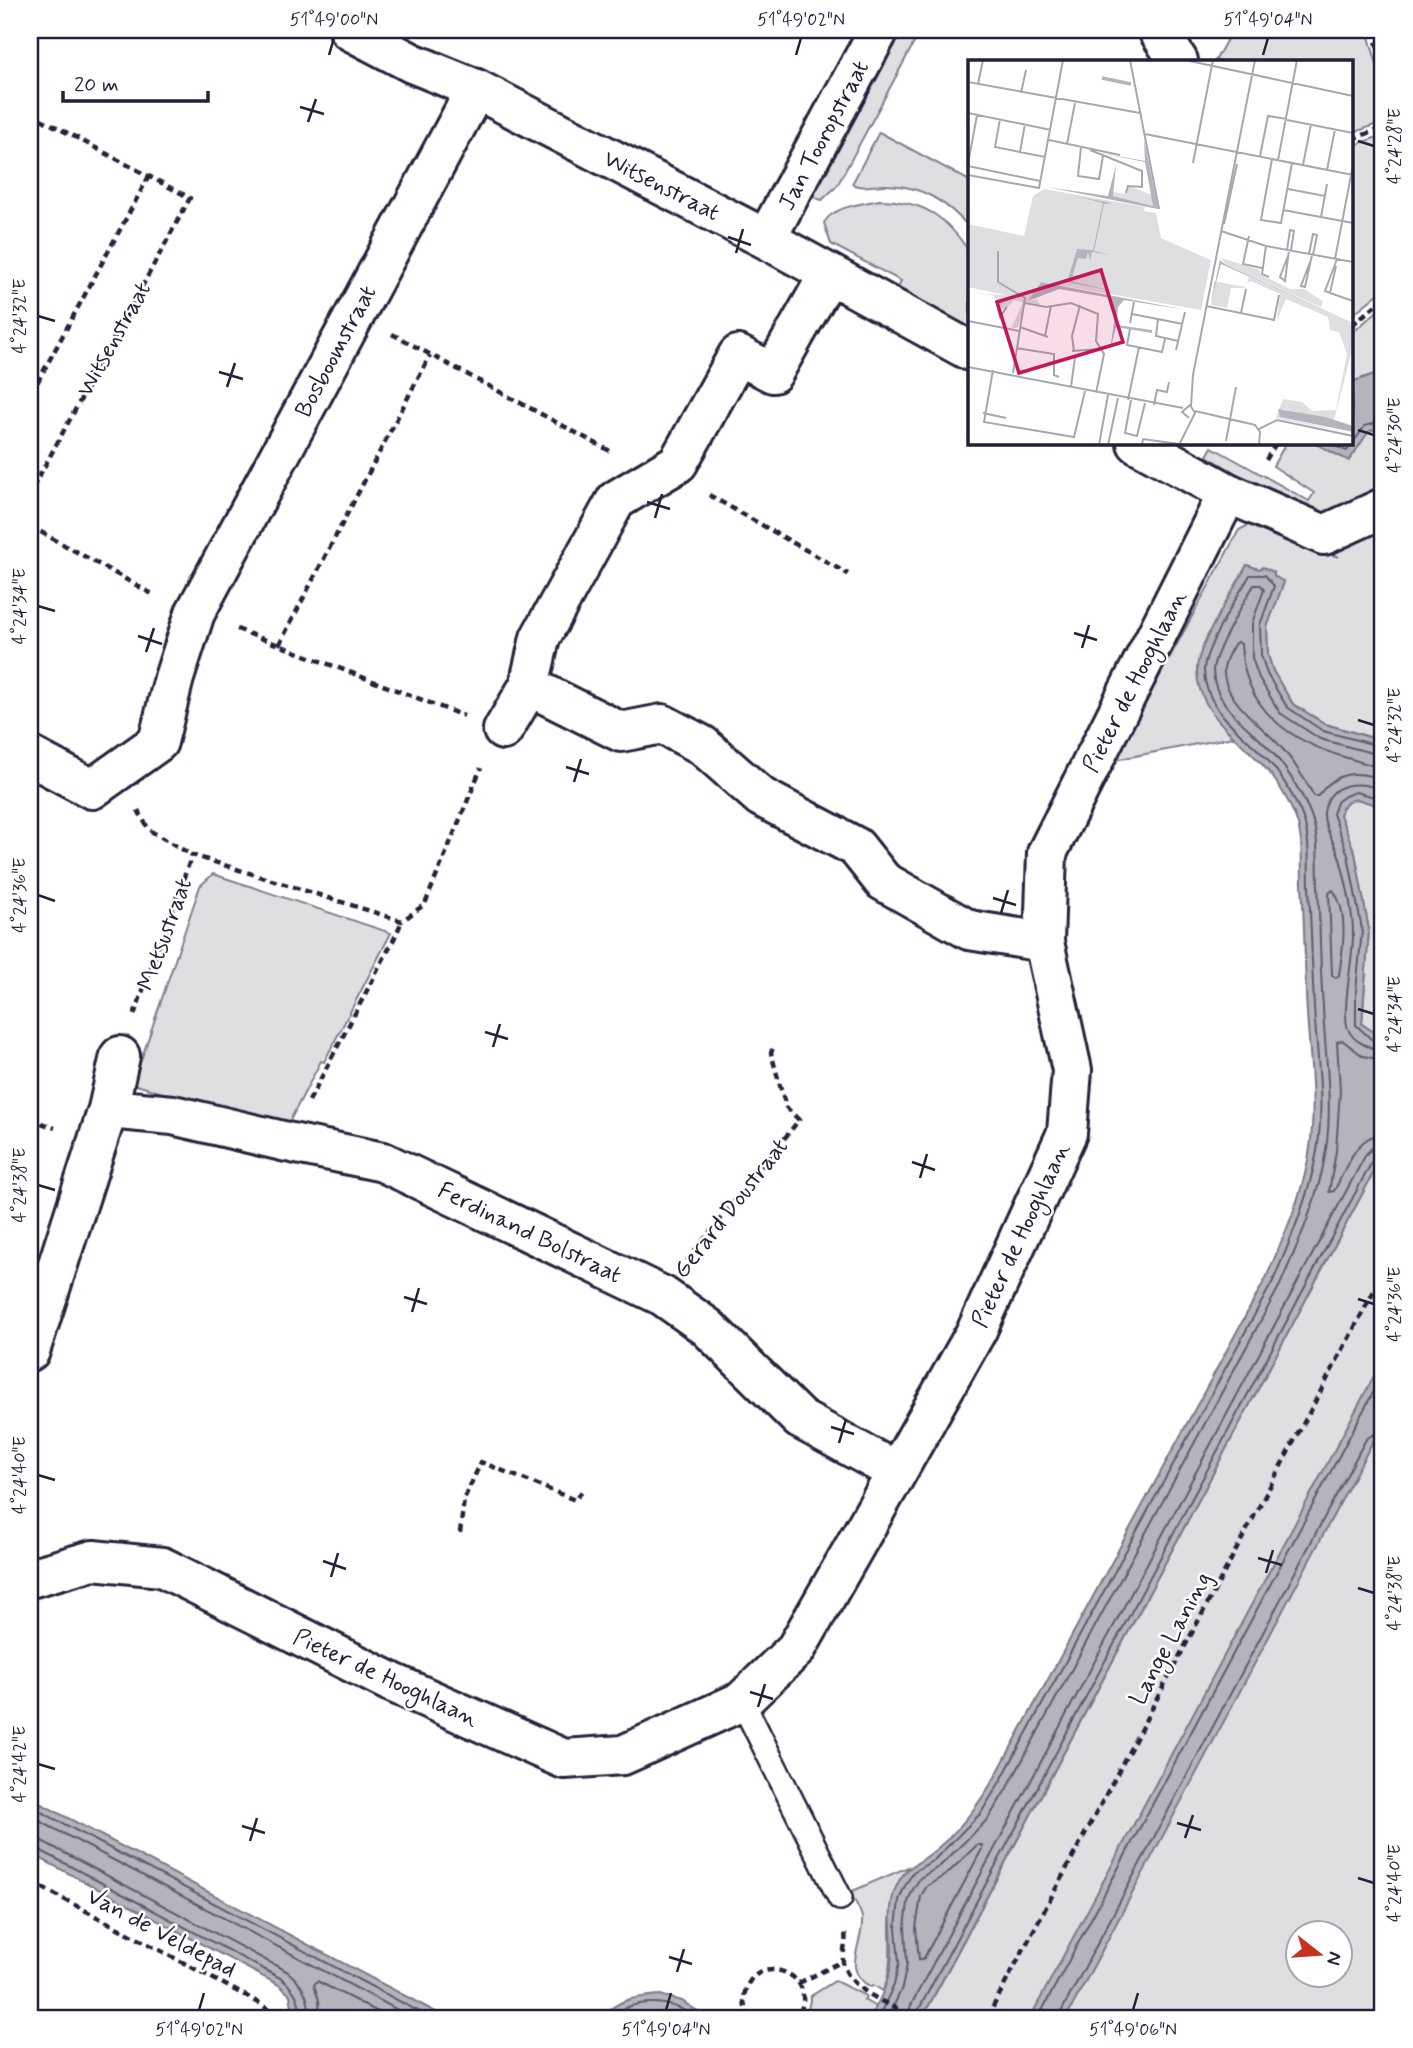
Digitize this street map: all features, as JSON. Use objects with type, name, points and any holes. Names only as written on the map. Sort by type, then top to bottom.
[{"type":"street","name":"Witsenstraat","points":[[349,30],[412,63],[476,89],[766,239],[968,350]]},
{"type":"street","name":"Jan Tooropstraat","points":[[766,239],[879,30]]},
{"type":"street","points":[[1158,30],[1177,60]]},
{"type":"street","name":"Bosboomstraat","points":[[30,756],[92,789],[158,742],[174,678],[195,613],[476,89]]},
{"type":"street","points":[[503,730],[529,686],[540,638],[616,500],[678,463],[738,355],[774,373],[829,274]]},
{"type":"street","points":[[1139,444],[1228,493],[1324,535],[1383,508]]},
{"type":"street","name":"Pieter de Hooghlaan","points":[[30,1578],[93,1560],[162,1567],[391,1682],[564,1759],[623,1755],[742,1701],[796,1648],[897,1472],[977,1330],[1067,1133],[1072,1070],[1044,942],[1047,853],[1228,493]]},
{"type":"street","points":[[529,686],[621,732],[662,724],[702,745],[761,797],[856,847],[883,881],[969,930],[1044,942]]},
{"type":"street","points":[[30,1351],[108,1110],[120,1056]]},
{"type":"street","name":"Ferdinand Bolstraat","points":[[108,1110],[173,1115],[383,1162],[663,1296],[707,1327],[800,1419],[897,1472]]},
{"type":"lane","points":[[742,1701],[840,1898]]},
{"type":"path","points":[[1373,30],[1383,66]]},
{"type":"path","name":"Witsenstraat","points":[[30,113],[190,198],[30,493]]},
{"type":"path","points":[[1354,138],[1383,128]]},
{"type":"path","points":[[30,392],[149,176]]},
{"type":"path","points":[[1354,323],[1383,299]]},
{"type":"path","points":[[354,314],[613,452],[632,491]]},
{"type":"path","points":[[279,645],[430,355]]},
{"type":"path","points":[[1263,467],[1275,444]]},
{"type":"path","points":[[666,471],[848,574]]},
{"type":"path","points":[[30,526],[152,594],[195,613],[503,730],[483,764],[425,904],[402,921],[287,1142]]},
{"type":"path","points":[[117,772],[149,830],[192,855]]},
{"type":"path","name":"Metsustraat","points":[[120,1056],[192,855],[402,921]]},
{"type":"path","name":"Gerard Doustraat","points":[[663,1296],[673,1279],[799,1120],[786,1107],[771,1053],[774,1045]]},
{"type":"path","name":"Lange Laning","points":[[987,2018],[1383,1274]]},
{"type":"path","points":[[460,1532],[464,1499],[481,1462],[575,1500],[584,1489]]},
{"type":"path","name":"Van de Veldepad","points":[[30,1890],[43,1888],[261,2004],[269,2010],[271,2018]]},
{"type":"path","points":[[840,1898],[846,1941],[843,1961],[850,1978],[868,1992],[916,2018]]},
{"type":"path","points":[[799,1983],[843,1961]]},
{"type":"path","points":[[751,2018],[744,2003],[745,1990],[752,1978],[764,1971],[777,1969],[790,1973],[799,1983],[804,1996],[797,2018]]},
{"type":"shaded area","points":[[903,30],[921,30],[837,186],[822,200],[813,197]]},
{"type":"shaded area","points":[[1232,30],[1367,30],[1383,85],[1383,122],[1354,132],[1354,60],[1216,60]]},
{"type":"shaded area","points":[[879,132],[968,180],[968,226],[952,210],[922,192],[898,186],[864,187],[852,184]]},
{"type":"shaded area","points":[[1383,135],[1383,290],[1354,313],[1354,145]]},
{"type":"shaded area","points":[[879,200],[895,201],[921,207],[943,220],[952,229],[968,250],[968,329],[897,291],[901,281],[831,244],[824,223],[834,213]]},
{"type":"shaded area","points":[[1383,306],[1383,371],[1354,381],[1354,331]]},
{"type":"shaded area","points":[[1383,372],[1383,741],[1326,724],[1293,704],[1273,671],[1268,655],[1267,627],[1284,582],[1247,565],[1203,647],[1212,712],[1233,737],[1114,760],[1239,530],[1254,522],[1310,548],[1339,557],[1292,532],[1261,488],[1207,456],[1212,447],[1309,501],[1314,493],[1273,466],[1285,444],[1354,444]]},
{"type":"shaded area","points":[[1357,799],[1383,807],[1383,1035],[1362,1024],[1369,930],[1355,853],[1340,815],[1342,808],[1349,801]]},
{"type":"shaded area","points":[[213,874],[391,933],[324,1062],[321,1061],[285,1130],[133,1084],[200,886]]},
{"type":"shaded area","points":[[1383,1155],[1383,2018],[935,2018],[925,2013]]},
{"type":"shaded area","points":[[908,1867],[892,1906],[889,1969],[883,1991],[873,1985],[871,1987],[857,1973],[855,1964],[862,1917],[850,1892]]},
{"type":"shaded area","points":[[835,1981],[866,1996],[864,2000],[876,2007],[870,2018],[806,2018],[811,1996]]},
{"type":"water","points":[[1383,371],[1383,427],[1369,431],[1349,461],[1316,444],[1354,444],[1354,381]]},
{"type":"water","points":[[1247,565],[1274,572],[1274,576],[1284,582],[1267,627],[1268,655],[1273,671],[1293,704],[1325,724],[1383,741],[1383,807],[1357,799],[1349,801],[1342,808],[1340,815],[1355,853],[1369,930],[1362,1024],[1383,1035],[1383,1155],[922,2018],[870,2018],[890,1970],[892,1903],[901,1877],[958,1829],[995,1777],[1266,1278],[1303,1181],[1310,1148],[1313,1109],[1300,833],[1292,809],[1276,781],[1219,722],[1203,698],[1198,684],[1197,669],[1203,645]]},
{"type":"water","points":[[1381,1363],[1383,1447],[1373,1441],[1066,2018],[1030,2018]]},
{"type":"water","points":[[30,1798],[447,2018],[294,2018],[290,1995],[279,1985],[30,1853]]},
{"type":"water","points":[[660,1995],[682,2001],[708,2018],[599,2018],[626,2000]]}]
